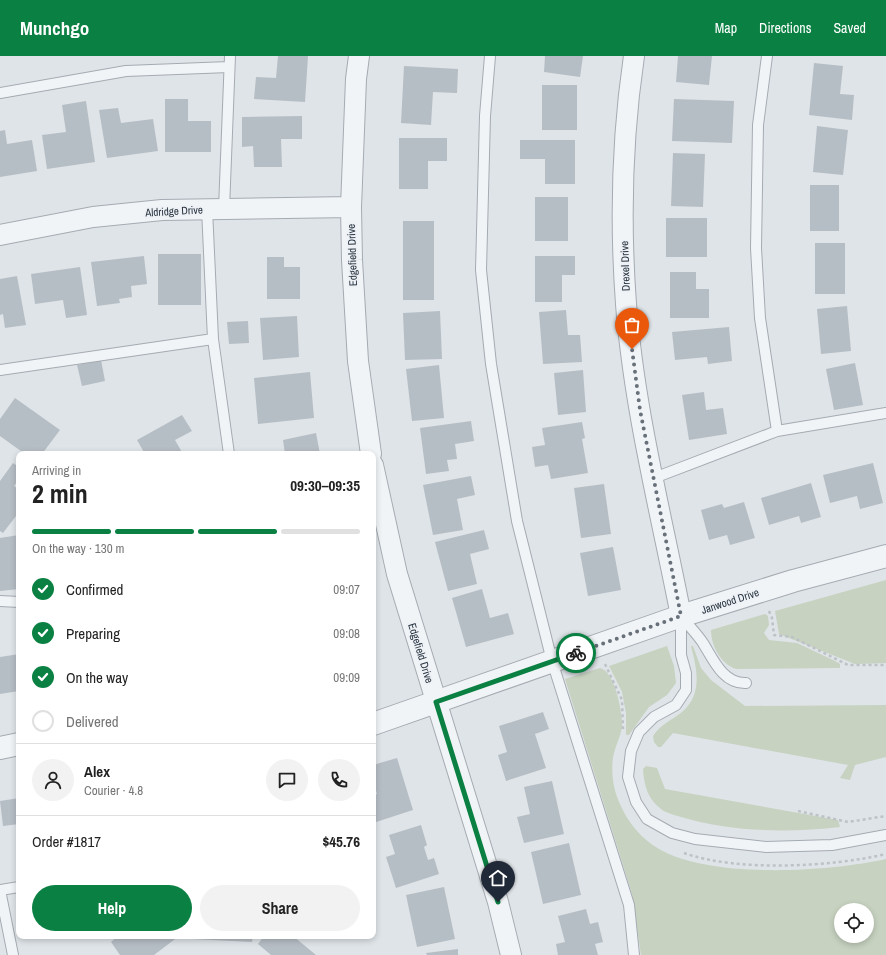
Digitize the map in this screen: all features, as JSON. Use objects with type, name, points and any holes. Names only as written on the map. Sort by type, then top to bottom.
[{"type":"street","name":"Edgefield Drive","points":[[359,56],[356,79],[350,207],[358,361],[371,451]]},
{"type":"street","name":"Drexel Drive","points":[[634,56],[628,96],[622,201],[626,304],[640,410],[681,616]]},
{"type":"street","name":"Aldridge Drive","points":[[0,235],[93,217],[162,210],[350,207]]},
{"type":"street","name":"Edgefield Drive","points":[[376,479],[396,574],[498,902],[511,955]]},
{"type":"street","name":"Janwood Drive","points":[[376,723],[681,616],[793,580],[886,556]]},
{"type":"street","points":[[0,748],[16,745]]},
{"type":"lane","points":[[229,451],[214,339],[215,209],[230,56]]},
{"type":"lane","points":[[490,56],[485,116],[481,270],[491,364],[517,521],[552,661],[629,905],[634,955]]},
{"type":"lane","points":[[767,56],[758,125],[756,248],[760,318],[777,431]]},
{"type":"lane","points":[[0,93],[126,71],[229,67]]},
{"type":"lane","points":[[0,370],[214,339]]},
{"type":"lane","points":[[654,478],[777,431],[886,413]]},
{"type":"lane","points":[[0,601],[16,602]]},
{"type":"lane","points":[[681,616],[703,643],[709,657],[724,675],[741,683],[746,683]]},
{"type":"lane","points":[[681,616],[681,655],[686,673],[686,690],[676,705],[654,717],[639,732],[631,751],[628,777],[636,802],[647,819],[672,833],[695,839],[766,848],[832,845],[886,835]]},
{"type":"lane","points":[[13,955],[0,890],[16,887]]},
{"type":"path","points":[[769,611],[772,618],[774,635],[792,637],[848,665],[886,666]]},
{"type":"path","points":[[605,664],[622,700],[623,732]]},
{"type":"path","points":[[798,811],[848,822],[886,816]]},
{"type":"path","points":[[683,852],[735,863],[790,865],[834,864],[886,854]]},
{"type":"green space","points":[[886,580],[886,663],[855,664],[779,634],[775,611]]},
{"type":"green space","points":[[765,614],[768,616],[769,625],[764,633],[769,640],[797,643],[835,661],[840,664],[840,668],[736,669],[721,659],[715,648],[711,636],[711,630]]},
{"type":"green space","points":[[667,646],[674,666],[676,683],[667,695],[649,707],[629,735],[626,735],[626,713],[622,692],[609,666]]},
{"type":"green space","points":[[691,646],[693,646],[701,668],[711,680],[745,706],[886,705],[886,757],[855,765],[850,780],[840,778],[848,765],[673,733],[661,747],[658,747],[654,742],[653,736],[663,725],[682,712],[689,705],[696,689],[697,681],[695,663]]},
{"type":"green space","points":[[600,668],[610,677],[614,685],[621,713],[622,728],[612,763],[613,781],[623,811],[636,830],[659,849],[681,859],[708,865],[738,869],[770,870],[833,867],[862,864],[886,859],[886,955],[641,955],[632,894],[565,679]]},
{"type":"green space","points":[[646,766],[657,768],[665,789],[838,820],[840,827],[800,830],[760,830],[720,826],[673,815],[661,809],[650,796],[646,786],[643,769]]},
{"type":"building","points":[[278,56],[308,56],[305,102],[254,99],[256,77],[276,78]]},
{"type":"building","points":[[545,56],[583,56],[580,77],[544,72]]},
{"type":"building","points":[[678,56],[712,56],[709,85],[676,82]]},
{"type":"building","points":[[814,63],[843,66],[840,94],[854,95],[852,120],[809,115]]},
{"type":"building","points":[[404,66],[458,69],[457,93],[433,92],[431,125],[401,123]]},
{"type":"building","points":[[542,85],[577,85],[577,130],[542,130]]},
{"type":"building","points":[[165,99],[188,99],[188,121],[211,121],[211,152],[165,152]]},
{"type":"building","points":[[674,99],[734,101],[732,143],[672,141]]},
{"type":"building","points":[[86,101],[95,162],[47,169],[42,135],[66,132],[62,105]]},
{"type":"building","points":[[118,108],[121,123],[153,119],[158,151],[107,158],[99,110]]},
{"type":"building","points":[[302,116],[302,139],[281,139],[282,167],[254,167],[253,146],[242,147],[242,117]]},
{"type":"building","points":[[817,126],[848,130],[843,175],[813,172]]},
{"type":"building","points":[[5,130],[7,144],[32,140],[37,171],[0,177],[0,131]]},
{"type":"building","points":[[399,138],[447,138],[447,161],[428,161],[428,189],[399,189]]},
{"type":"building","points":[[520,140],[575,140],[575,184],[545,184],[545,159],[520,159]]},
{"type":"building","points":[[673,153],[705,154],[703,207],[671,206]]},
{"type":"building","points":[[810,185],[839,185],[839,231],[810,231]]},
{"type":"building","points":[[535,197],[568,197],[568,241],[535,241]]},
{"type":"building","points":[[666,218],[707,218],[707,257],[666,257]]},
{"type":"building","points":[[403,221],[434,221],[434,300],[403,300]]},
{"type":"building","points":[[815,243],[845,243],[845,294],[815,294]]},
{"type":"building","points":[[158,254],[201,254],[201,305],[158,305]]},
{"type":"building","points":[[144,256],[147,284],[131,286],[132,297],[119,299],[120,303],[97,306],[91,262]]},
{"type":"building","points":[[535,256],[575,256],[575,275],[562,275],[562,302],[535,302]]},
{"type":"building","points":[[267,257],[284,257],[284,267],[300,267],[300,299],[267,299]]},
{"type":"building","points":[[80,267],[87,315],[66,318],[63,300],[35,304],[31,274]]},
{"type":"building","points":[[670,272],[696,272],[696,289],[709,289],[709,318],[670,318]]},
{"type":"building","points":[[17,276],[26,325],[5,328],[3,314],[0,315],[0,279]]},
{"type":"building","points":[[847,306],[851,351],[821,354],[817,309]]},
{"type":"building","points":[[566,310],[568,335],[580,335],[582,362],[543,364],[539,312]]},
{"type":"building","points":[[440,311],[442,359],[405,360],[403,313]]},
{"type":"building","points":[[297,316],[299,357],[263,360],[260,318]]},
{"type":"building","points":[[248,321],[249,343],[229,344],[227,322]]},
{"type":"building","points":[[729,327],[732,361],[708,364],[707,357],[675,360],[672,332]]},
{"type":"building","points":[[101,360],[105,381],[82,386],[77,365]]},
{"type":"building","points":[[855,363],[863,405],[834,410],[826,369]]},
{"type":"building","points":[[439,365],[444,418],[412,421],[406,369]]},
{"type":"building","points":[[583,370],[586,412],[558,415],[554,373]]},
{"type":"building","points":[[310,372],[314,418],[258,424],[254,378]]},
{"type":"building","points":[[704,392],[706,410],[723,408],[727,434],[689,440],[682,395]]},
{"type":"building","points":[[15,398],[60,430],[44,451],[21,451],[0,436],[0,419]]},
{"type":"building","points":[[182,415],[192,431],[175,440],[181,451],[143,451],[137,440]]},
{"type":"building","points":[[471,421],[474,441],[455,444],[457,459],[447,460],[449,471],[426,474],[420,428]]},
{"type":"building","points":[[582,422],[585,438],[582,439],[588,473],[551,479],[548,465],[535,467],[532,447],[545,445],[542,428]]},
{"type":"building","points":[[316,433],[319,451],[285,451],[283,440]]},
{"type":"building","points":[[13,463],[16,465],[16,483],[14,486],[16,488],[16,516],[3,533],[0,531],[0,481]]},
{"type":"building","points":[[873,463],[883,503],[860,509],[857,496],[830,503],[823,475]]},
{"type":"building","points":[[471,476],[475,495],[457,499],[463,530],[433,535],[423,485]]},
{"type":"building","points":[[811,483],[821,517],[801,523],[799,516],[769,525],[761,498]]},
{"type":"building","points":[[604,484],[611,534],[581,538],[574,488]]},
{"type":"building","points":[[744,502],[755,538],[730,545],[727,535],[709,540],[701,510],[722,504],[724,508]]},
{"type":"building","points":[[484,530],[489,549],[470,554],[477,584],[448,591],[435,542]]},
{"type":"building","points":[[16,535],[16,589],[0,591],[0,538]]},
{"type":"building","points":[[613,547],[621,590],[588,596],[580,553]]},
{"type":"building","points":[[482,589],[490,618],[508,613],[514,634],[466,647],[452,598]]},
{"type":"building","points":[[16,654],[16,691],[0,694],[0,657]]},
{"type":"building","points":[[543,712],[549,729],[535,734],[546,768],[506,781],[498,755],[507,752],[499,726]]},
{"type":"building","points":[[397,758],[413,810],[376,822],[376,764]]},
{"type":"building","points":[[552,781],[564,834],[524,843],[517,817],[530,814],[524,787]]},
{"type":"building","points":[[16,798],[16,824],[3,826],[0,801]]},
{"type":"building","points":[[421,825],[427,845],[424,847],[428,860],[434,858],[439,874],[396,888],[386,857],[395,854],[389,835]]},
{"type":"building","points":[[569,843],[581,895],[543,904],[531,852]]},
{"type":"building","points":[[444,887],[455,939],[417,947],[406,895]]},
{"type":"building","points":[[586,909],[590,924],[598,922],[603,942],[595,944],[598,955],[558,955],[556,944],[565,942],[558,916]]},
{"type":"building","points":[[114,939],[175,939],[154,955],[120,955],[111,942]]},
{"type":"building","points":[[192,939],[252,939],[252,942]]},
{"type":"building","points":[[262,939],[297,939],[316,955],[271,955],[258,944]]},
{"type":"building","points":[[458,949],[458,955],[427,955],[426,953]]},
{"type":"way so far","points":[[576,653],[681,616],[640,410],[632,349]]},
{"type":"route","points":[[498,902],[436,702],[576,653]]}]
